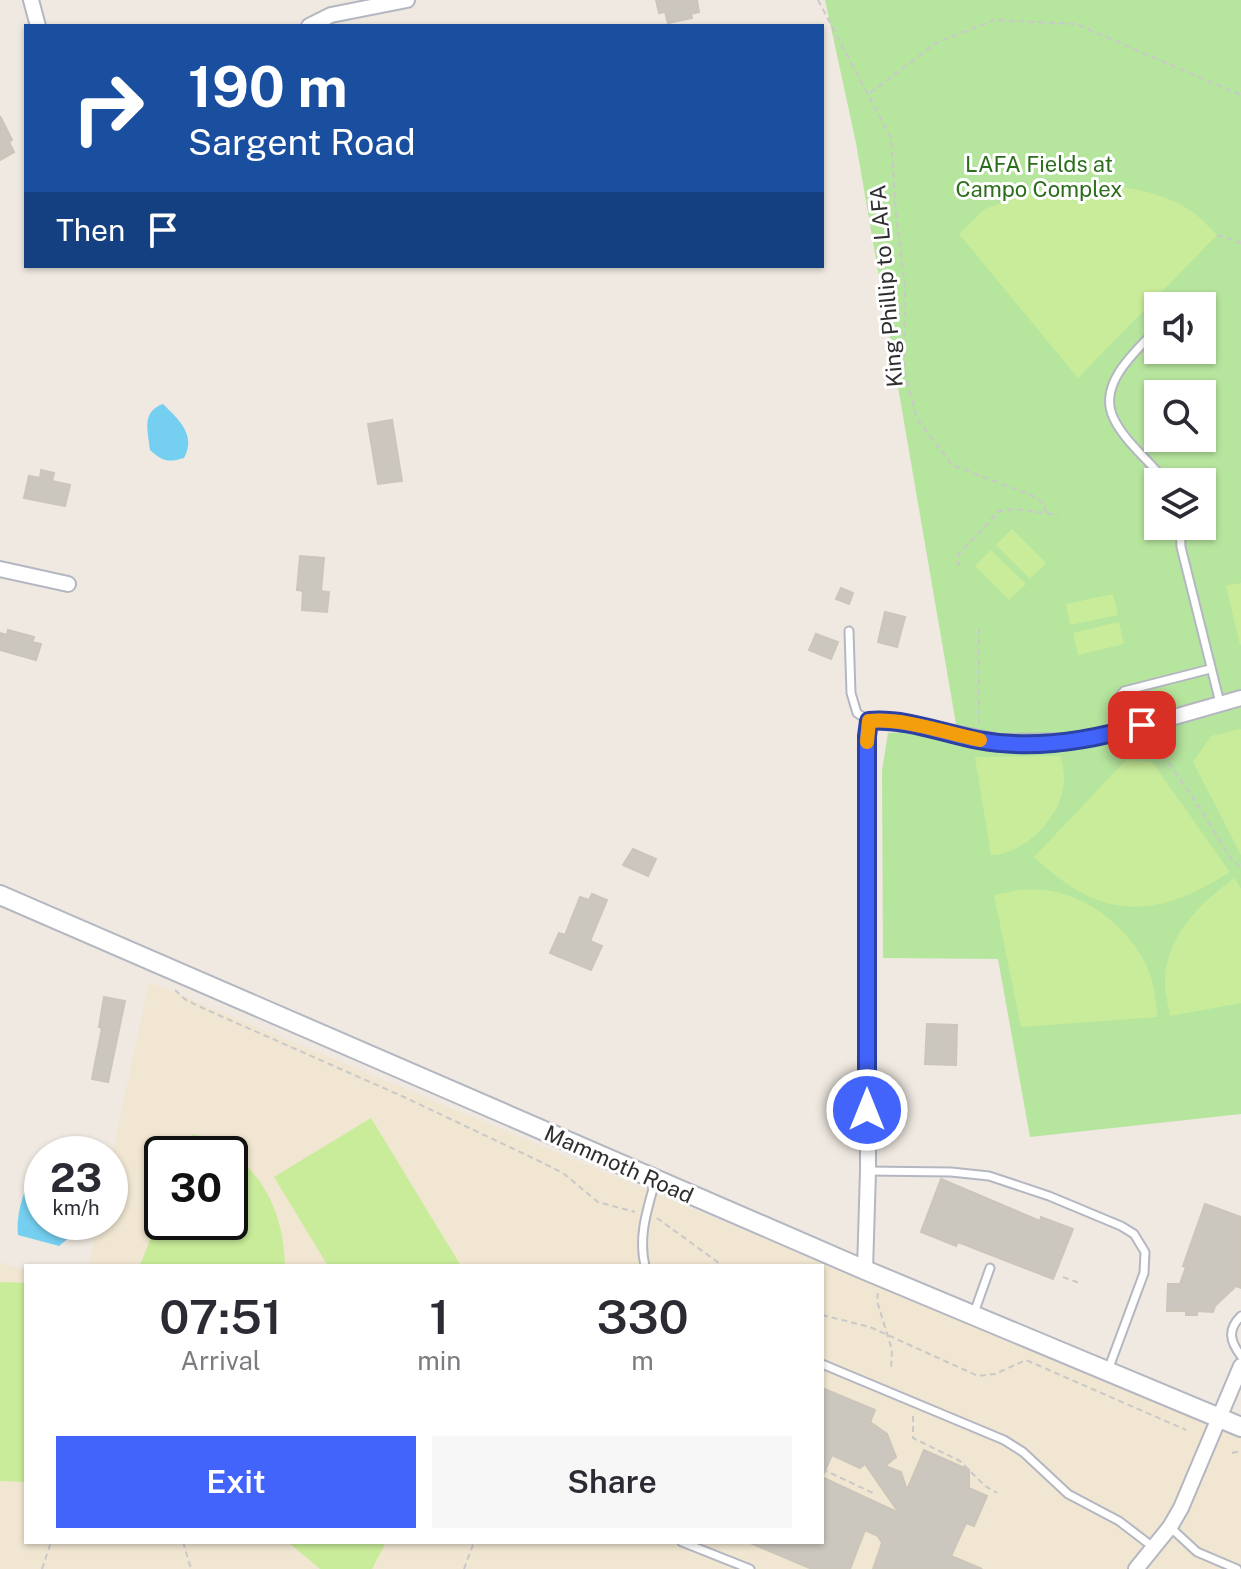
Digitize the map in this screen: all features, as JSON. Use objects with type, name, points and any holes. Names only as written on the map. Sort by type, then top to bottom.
[{"type":"main road","name":"Mammoth Road","points":[[0,895],[655,1180],[1241,1427]]},
{"type":"street","points":[[31,0],[37,24]]},
{"type":"street","points":[[313,24],[331,15],[407,0]]},
{"type":"street","points":[[0,569],[68,584]]},
{"type":"street","points":[[865,1270],[869,721],[911,724],[979,740],[1025,744],[1118,733],[1241,698]]},
{"type":"street","points":[[1136,1569],[1170,1527],[1241,1366]]},
{"type":"lane","points":[[1144,344],[1118,374],[1110,406],[1117,424],[1154,468]]},
{"type":"lane","points":[[1181,540],[1220,703]]},
{"type":"lane","points":[[849,631],[851,693],[857,713],[869,721]]},
{"type":"lane","points":[[1118,733],[1115,709],[1124,691],[1210,669]]},
{"type":"lane","points":[[868,1171],[951,1172],[989,1176],[1049,1196],[1134,1234],[1145,1252],[1144,1273],[1108,1370]]},
{"type":"lane","points":[[644,1264],[641,1251],[643,1235],[655,1180]]},
{"type":"lane","points":[[973,1315],[990,1268]]},
{"type":"lane","points":[[1241,1316],[1231,1330],[1231,1338],[1241,1356]]},
{"type":"lane","points":[[824,1365],[1004,1440],[1023,1452],[1068,1494],[1119,1521],[1154,1547]]},
{"type":"lane","points":[[1170,1527],[1197,1552],[1237,1569]]},
{"type":"lane","points":[[687,1544],[750,1569]]},
{"type":"path","name":"King Phillip to LAFA","points":[[818,0],[891,138],[905,287],[904,370],[917,419],[952,465],[1033,496],[1042,502],[1047,514]]},
{"type":"path","points":[[869,93],[936,43],[994,20],[1076,24],[1241,95]]},
{"type":"path","points":[[1217,235],[1241,243]]},
{"type":"path","points":[[960,566],[957,561],[959,554],[999,511],[1015,509],[1058,515]]},
{"type":"path","points":[[979,629],[979,740]]},
{"type":"path","points":[[1166,718],[1156,745],[1230,857],[1241,868]]},
{"type":"path","points":[[172,987],[207,1010],[404,1097],[563,1173],[598,1202],[635,1212]]},
{"type":"path","points":[[656,1218],[720,1264]]},
{"type":"path","points":[[1063,1277],[1082,1284]]},
{"type":"path","points":[[878,1292],[877,1301],[892,1350],[891,1370]]},
{"type":"path","points":[[824,1316],[862,1324],[978,1376],[986,1377],[1026,1360],[1186,1430]]},
{"type":"path","points":[[913,1416],[913,1438],[960,1461],[985,1486],[997,1493]]},
{"type":"path","points":[[1232,1453],[1241,1451]]},
{"type":"path","points":[[824,1470],[873,1493]]},
{"type":"path","points":[[42,1569],[50,1544]]},
{"type":"path","points":[[184,1544],[191,1569]]},
{"type":"path","points":[[464,1569],[473,1544]]},
{"type":"shaded area","points":[[149,982],[1241,1438],[1241,1569],[0,1569],[0,1262],[24,1269],[24,1544],[824,1544],[824,1264],[89,1264],[94,1240],[128,1240],[128,1136],[116,1136]]},
{"type":"green space","name":"LAFA Fields at Campo Complex","points":[[825,0],[1241,0],[1241,1114],[1030,1137],[998,959],[883,958],[882,771],[888,733],[904,732],[963,746],[956,724],[856,143]]},
{"type":"green space","points":[[1067,183],[1149,193],[1180,204],[1217,235],[1162,292],[1144,292],[1144,310],[1078,378],[959,234],[985,209]]},
{"type":"green space","points":[[1012,529],[1046,563],[1030,579],[996,545]]},
{"type":"green space","points":[[991,550],[1026,584],[1009,600],[975,566]]},
{"type":"green space","points":[[1241,583],[1241,644],[1240,645],[1226,586]]},
{"type":"green space","points":[[1113,594],[1118,615],[1070,625],[1066,604]]},
{"type":"green space","points":[[1119,622],[1124,644],[1078,655],[1073,633]]},
{"type":"green space","points":[[1241,729],[1241,855],[1193,762],[1211,736]]},
{"type":"green space","points":[[1061,756],[1064,782],[1049,820],[1029,841],[1004,853],[991,855],[975,757]]},
{"type":"green space","points":[[1126,760],[1152,762],[1230,872],[1177,899],[1129,906],[1105,903],[1082,893],[1034,857]]},
{"type":"green space","points":[[1235,878],[1241,889],[1241,1003],[1170,1016],[1165,989],[1166,968],[1177,937],[1197,910]]},
{"type":"green space","points":[[1019,890],[1061,893],[1095,908],[1110,920],[1146,963],[1158,1017],[1021,1027],[994,895]]},
{"type":"green space","points":[[371,1118],[460,1264],[327,1264],[274,1177]]},
{"type":"green space","points":[[248,1168],[262,1185],[277,1215],[285,1264],[140,1264],[150,1240],[248,1240]]},
{"type":"green space","points":[[0,1282],[24,1283],[24,1482],[0,1481]]},
{"type":"green space","points":[[290,1544],[385,1544],[372,1569],[320,1569]]},
{"type":"water","points":[[163,404],[180,422],[187,435],[184,458],[166,460],[150,450],[149,417],[156,407]]},
{"type":"water","points":[[24,1194],[24,1237],[18,1235]]},
{"type":"water","points":[[37,1240],[66,1240],[59,1246]]},
{"type":"building","points":[[656,0],[697,0],[699,12],[691,14],[692,18],[668,23],[665,12],[659,13]]},
{"type":"building","points":[[0,116],[12,140],[9,142],[14,152],[0,160]]},
{"type":"building","points":[[392,420],[402,481],[378,484],[368,424]]},
{"type":"building","points":[[41,470],[54,473],[52,481],[70,485],[65,506],[24,498],[29,476],[40,478]]},
{"type":"building","points":[[300,556],[324,558],[321,591],[329,592],[327,612],[302,610],[303,591],[297,590]]},
{"type":"building","points":[[841,588],[853,593],[849,604],[836,599]]},
{"type":"building","points":[[885,612],[905,617],[897,647],[878,642]]},
{"type":"building","points":[[8,630],[34,637],[32,642],[41,644],[36,660],[0,650],[0,633],[7,635]]},
{"type":"building","points":[[816,634],[838,642],[831,659],[809,650]]},
{"type":"building","points":[[633,849],[656,859],[648,876],[623,865]]},
{"type":"building","points":[[592,894],[607,900],[590,941],[602,946],[591,970],[550,953],[559,933],[565,935],[580,897],[589,900]]},
{"type":"building","points":[[104,997],[125,1001],[108,1082],[92,1079],[102,1028],[99,1027]]},
{"type":"building","points":[[927,1024],[957,1025],[956,1065],[925,1064]]},
{"type":"building","points":[[941,1179],[1040,1221],[1041,1217],[1073,1229],[1053,1279],[958,1242],[956,1246],[921,1232]]},
{"type":"building","points":[[1205,1204],[1241,1217],[1241,1288],[1236,1286],[1215,1306],[1213,1312],[1197,1311],[1197,1315],[1186,1315],[1186,1311],[1167,1311],[1168,1284],[1180,1284],[1186,1267],[1183,1266]]},
{"type":"building","points":[[824,1389],[875,1410],[870,1422],[887,1434],[896,1457],[885,1466],[901,1472],[907,1490],[924,1450],[969,1470],[969,1488],[987,1496],[974,1526],[966,1523],[951,1556],[982,1569],[873,1569],[882,1543],[878,1536],[865,1530],[850,1569],[812,1569],[753,1544],[824,1544],[824,1478],[899,1513],[865,1464],[860,1468],[832,1455],[824,1473]]},
{"type":"slow traffic","points":[[867,742],[869,721],[879,720],[980,740]]},
{"type":"route","points":[[867,1110],[869,721],[911,724],[979,740],[1025,744],[1095,738],[1142,725]]}]
